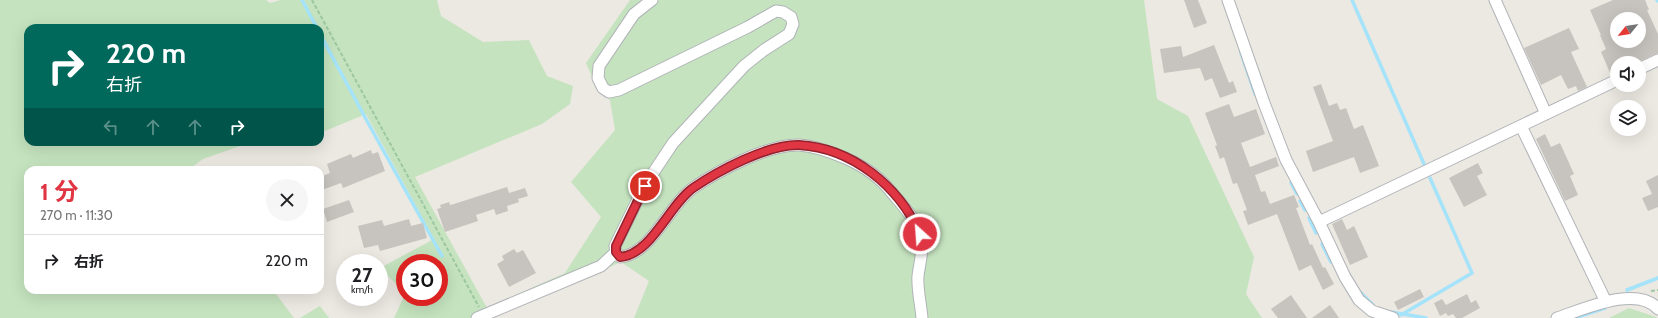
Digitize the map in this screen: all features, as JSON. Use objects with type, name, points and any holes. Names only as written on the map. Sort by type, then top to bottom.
[{"type":"street","points":[[652,0],[634,14],[599,66],[598,78],[602,88],[609,92],[619,90],[748,27],[776,11],[783,12],[790,17],[793,24],[789,34],[764,50],[744,66],[673,143],[645,186],[616,246],[616,252],[620,257],[630,256],[641,248],[692,189],[734,165],[767,150],[798,145],[830,151],[864,166],[886,185],[913,219],[920,234],[922,257],[918,276],[922,318]]},
{"type":"street","points":[[1228,0],[1264,103],[1286,160],[1319,222],[1345,277],[1359,300],[1372,311],[1393,318]]},
{"type":"street","points":[[1495,0],[1546,114]]},
{"type":"street","points":[[1646,66],[1658,60]]},
{"type":"street","points":[[1319,222],[1610,83]]},
{"type":"street","points":[[1522,126],[1606,302]]},
{"type":"street","points":[[480,317],[601,266],[616,252]]},
{"type":"street","points":[[1557,318],[1606,302],[1640,298],[1654,304],[1658,308]]},
{"type":"path","points":[[312,0],[480,317]]},
{"type":"green space","points":[[0,0],[266,0],[270,3],[281,0],[437,0],[441,16],[483,42],[529,40],[547,76],[573,86],[570,104],[542,124],[415,177],[487,308],[565,273],[601,217],[571,182],[615,130],[610,100],[597,88],[586,63],[630,0],[1144,0],[1157,99],[1188,116],[1254,257],[1246,294],[1262,318],[634,318],[649,281],[621,262],[493,318],[394,318],[400,306],[448,306],[448,254],[406,254],[434,239],[366,114],[324,131],[324,24],[24,24],[24,146],[240,146],[203,159],[193,166],[24,166],[24,294],[276,294],[294,318],[0,318]]},
{"type":"green space","points":[[396,259],[396,284],[388,276],[388,264]]},
{"type":"green space","points":[[320,306],[329,318],[300,318]]},
{"type":"green space","points":[[1629,308],[1656,317],[1657,318],[1609,318]]},
{"type":"building","points":[[1184,0],[1198,0],[1207,23],[1194,28]]},
{"type":"building","points":[[1613,0],[1645,0],[1649,10],[1647,10],[1658,34],[1658,53],[1646,58],[1646,56],[1610,56],[1610,73],[1601,52],[1606,49],[1590,10]]},
{"type":"building","points":[[1569,28],[1579,49],[1571,52],[1587,87],[1578,91],[1576,86],[1568,89],[1561,75],[1541,85],[1524,48]]},
{"type":"building","points":[[1214,45],[1229,83],[1233,81],[1237,92],[1220,98],[1212,78],[1205,81],[1200,68],[1164,73],[1160,49],[1181,46],[1183,57]]},
{"type":"building","points":[[1321,84],[1329,106],[1337,103],[1340,110],[1346,108],[1354,129],[1363,125],[1379,166],[1360,173],[1354,157],[1313,172],[1306,151],[1333,141],[1313,87]]},
{"type":"building","points":[[1229,104],[1234,117],[1256,109],[1265,134],[1241,143],[1250,167],[1276,157],[1279,166],[1255,175],[1261,192],[1265,191],[1270,204],[1294,195],[1299,207],[1296,208],[1310,245],[1312,244],[1323,268],[1325,267],[1334,284],[1323,290],[1311,265],[1299,271],[1277,214],[1248,225],[1243,211],[1247,210],[1237,183],[1233,184],[1224,157],[1220,159],[1215,146],[1217,145],[1205,113]]},
{"type":"building","points":[[1545,134],[1551,147],[1560,143],[1574,174],[1570,176],[1578,195],[1565,201],[1536,139]]},
{"type":"building","points":[[371,150],[372,154],[378,152],[385,171],[343,188],[341,183],[324,189],[324,175],[330,173],[327,164],[351,154],[353,158]]},
{"type":"building","points":[[1478,163],[1483,173],[1477,176],[1487,195],[1464,207],[1449,178]]},
{"type":"building","points":[[1658,175],[1658,207],[1648,211],[1642,198],[1652,194],[1646,181]]},
{"type":"building","points":[[507,187],[509,193],[525,188],[528,196],[518,199],[519,202],[507,206],[508,211],[496,215],[494,209],[476,215],[478,221],[445,232],[437,209],[441,208],[440,205],[449,202],[450,205],[454,204]]},
{"type":"building","points":[[349,200],[354,212],[327,222],[324,209]]},
{"type":"building","points":[[409,219],[411,226],[423,223],[427,238],[380,251],[378,245],[364,248],[358,226],[382,220],[384,226]]},
{"type":"building","points":[[1342,219],[1347,230],[1354,226],[1368,257],[1350,265],[1332,224]]},
{"type":"building","points":[[514,249],[517,253],[523,250],[536,273],[509,287],[497,264],[504,260],[502,256]]},
{"type":"building","points":[[1420,289],[1424,297],[1398,310],[1394,302]]},
{"type":"building","points":[[1467,294],[1471,303],[1476,300],[1480,308],[1462,318],[1456,318],[1453,314],[1448,316],[1446,313],[1440,316],[1434,303],[1442,299],[1446,305]]},
{"type":"building","points":[[1291,295],[1307,318],[1278,318],[1271,309]]},
{"type":"building","points":[[1330,305],[1339,318],[1312,318]]},
{"type":"waterway","points":[[302,0],[315,24]]},
{"type":"waterway","points":[[1352,0],[1424,164]]},
{"type":"waterway","points":[[324,41],[441,254]]},
{"type":"waterway","points":[[1241,53],[1255,94]]},
{"type":"waterway","points":[[1401,315],[1472,273],[1430,178]]},
{"type":"waterway","points":[[1291,183],[1297,194]]},
{"type":"waterway","points":[[1300,201],[1305,210]]},
{"type":"waterway","points":[[1309,218],[1316,233]]},
{"type":"waterway","points":[[1322,244],[1331,262]]},
{"type":"waterway","points":[[1627,290],[1658,278]]},
{"type":"waterway","points":[[1360,292],[1373,305]]},
{"type":"waterway","points":[[1578,317],[1605,308]]},
{"type":"waterway","points":[[1391,312],[1426,318]]},
{"type":"route","points":[[645,186],[616,246],[616,252],[620,257],[630,256],[641,248],[692,189],[734,165],[767,150],[798,145],[830,151],[864,166],[886,185],[913,219],[920,234]]}]
